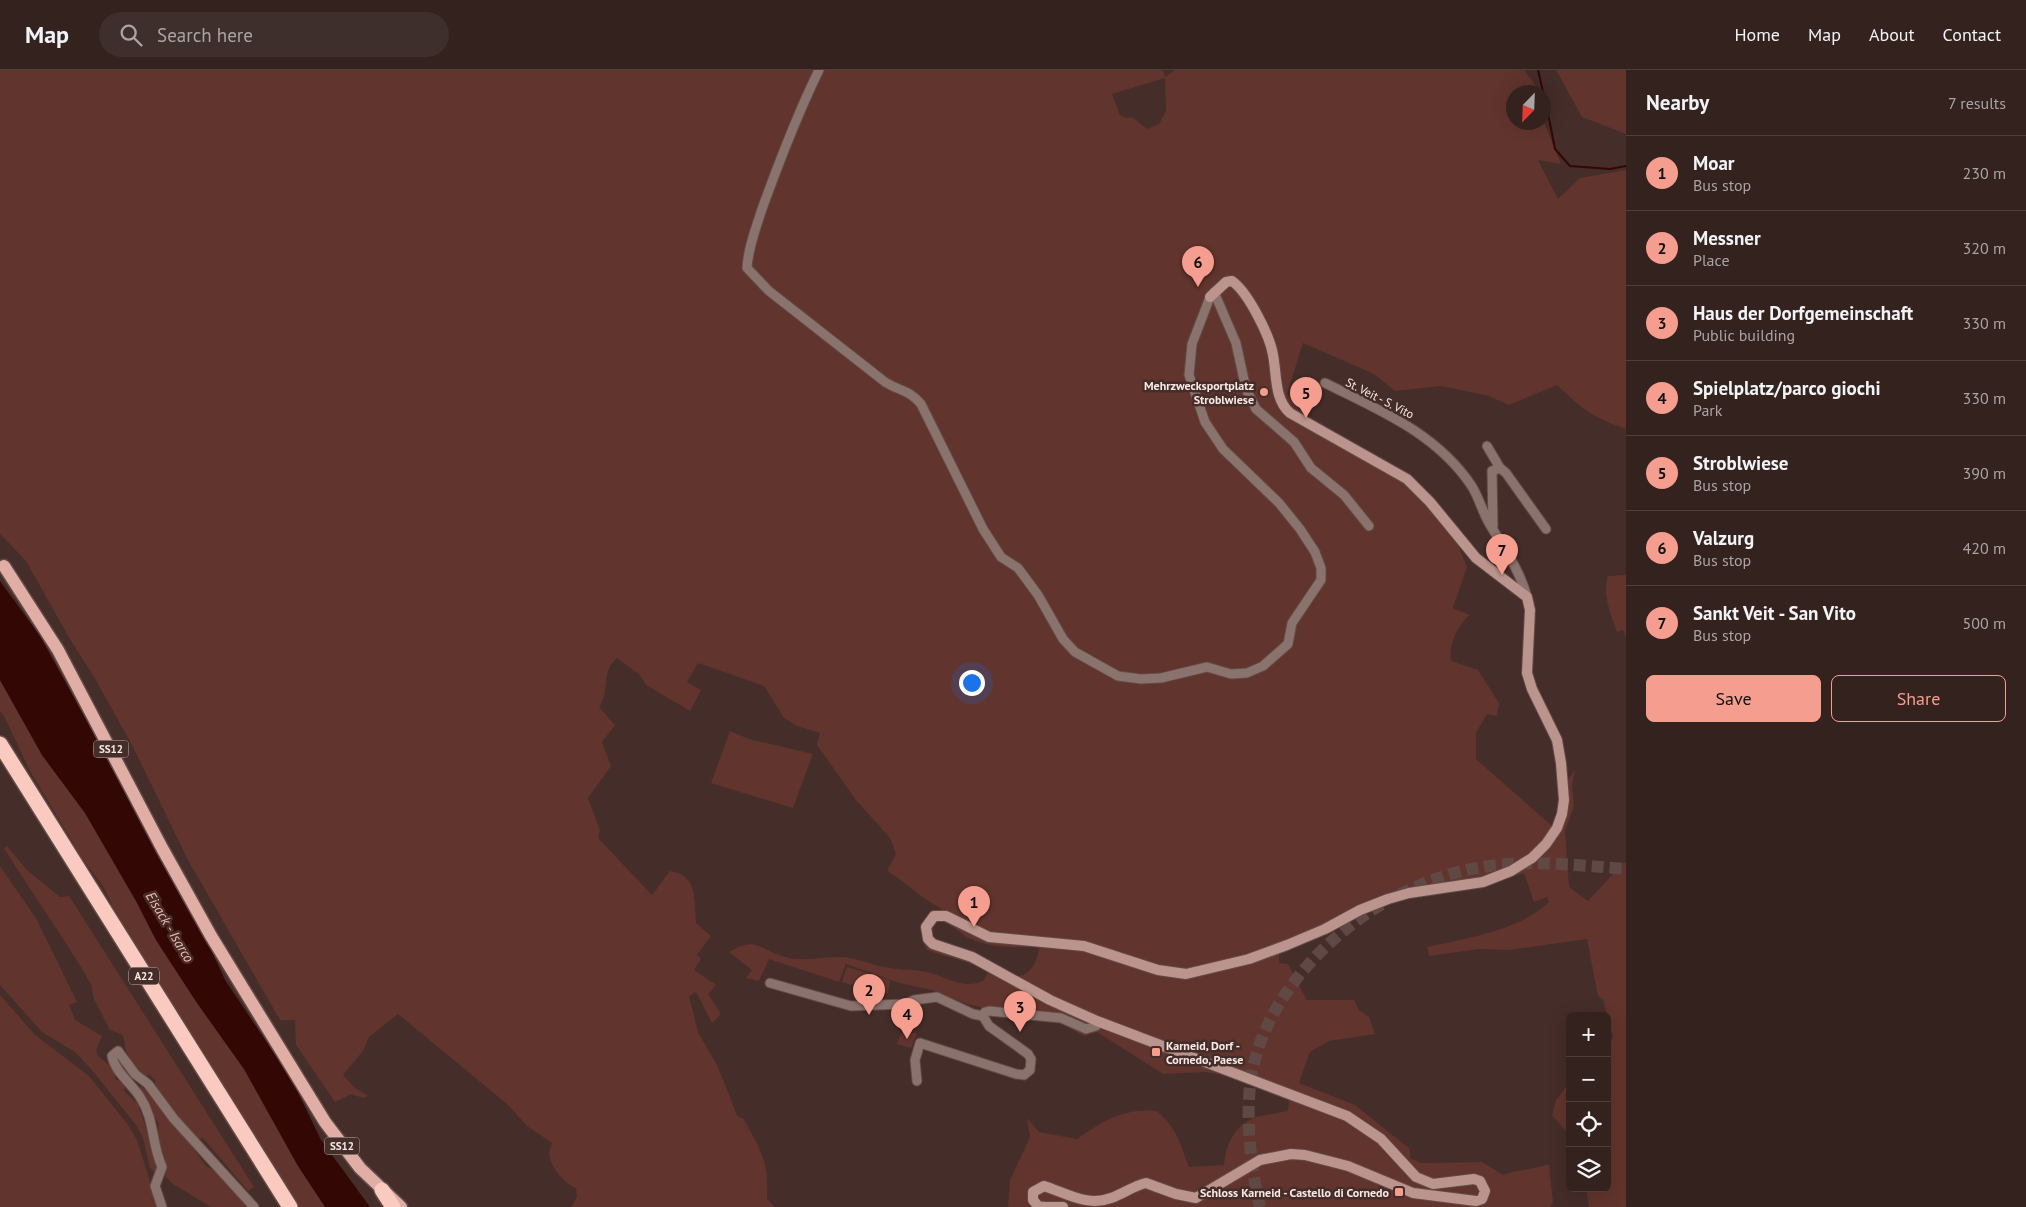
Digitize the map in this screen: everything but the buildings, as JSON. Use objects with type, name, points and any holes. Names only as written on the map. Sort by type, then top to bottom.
[{"type":"highway","name":"A22","points":[[0,744],[290,1207]]},
{"type":"highway","name":"A22","points":[[0,761],[280,1207]]},
{"type":"highway","points":[[382,1190],[393,1207]]},
{"type":"main road","name":"SS12","points":[[4,566],[58,650],[176,875],[211,936],[325,1122],[360,1168],[400,1207]]},
{"type":"street","points":[[820,70],[807,96],[768,191],[747,256],[747,268],[769,291],[885,382],[897,390],[910,392],[921,404],[983,529],[1001,557],[1018,568],[1038,594],[1064,639],[1074,652],[1118,676],[1141,679],[1161,678],[1207,667],[1231,674],[1247,673],[1263,666],[1288,644],[1292,624],[1296,616],[1321,580],[1321,568],[1315,552],[1300,529],[1279,503],[1252,480],[1223,449],[1205,422],[1189,375],[1192,344],[1212,295],[1226,282],[1232,281],[1258,316],[1271,345],[1280,398],[1284,408],[1296,417],[1407,479],[1430,502],[1476,558],[1526,597],[1530,610],[1528,672],[1532,689],[1557,740],[1564,800],[1557,828],[1546,844],[1532,858],[1511,871],[1483,882],[1409,893],[1388,899],[1360,910],[1325,929],[1287,946],[1250,959],[1186,974],[1158,970],[1084,946],[989,937],[946,916],[934,916],[929,921],[926,934],[933,944],[972,957],[1050,1000],[1097,1021],[1347,1116],[1381,1139],[1416,1177],[1433,1184],[1474,1179],[1484,1186],[1485,1195],[1476,1201],[1471,1201],[1413,1193],[1348,1166],[1305,1155],[1291,1154],[1260,1160],[1196,1198],[1176,1194],[1146,1183],[1111,1198],[1096,1202],[1079,1199],[1044,1186],[1033,1192],[1032,1200],[1038,1206],[1063,1207]]},
{"type":"street","points":[[1212,295],[1236,344],[1246,389],[1256,409],[1294,442],[1311,468],[1344,495],[1369,526]]},
{"type":"street","name":"St. Veit - S. Vito","points":[[1325,383],[1402,421],[1433,444],[1458,467],[1472,486],[1494,531],[1522,579],[1526,597]]},
{"type":"street","points":[[1487,446],[1500,468],[1506,473],[1546,529]]},
{"type":"street","name":"St. Veit - S. Vito","points":[[1494,531],[1492,471],[1500,468]]},
{"type":"street","points":[[770,983],[851,1006],[905,1004],[914,1000],[938,997],[973,1014],[983,1016],[989,1026],[1028,1054],[1032,1065],[1024,1075],[920,1043],[914,1060],[917,1081]]},
{"type":"street","points":[[983,1016],[989,1010],[1061,1018],[1086,1029],[1096,1026],[1097,1021]]},
{"type":"street","points":[[162,1207],[155,1186],[162,1167],[154,1149],[150,1113],[139,1095],[114,1064],[112,1056],[118,1051],[134,1074],[148,1084],[174,1119],[254,1207]]},
{"type":"shaded area","points":[[0,70],[1163,70],[1165,77],[1175,70],[1524,70],[1534,85],[1506,85],[1506,130],[1547,130],[1561,164],[1538,160],[1558,199],[1580,178],[1626,170],[1626,429],[1588,412],[1557,385],[1509,405],[1489,396],[1441,386],[1395,391],[1374,374],[1303,343],[1287,394],[1313,425],[1361,454],[1430,502],[1456,540],[1467,567],[1453,608],[1470,615],[1455,636],[1450,655],[1451,661],[1478,670],[1499,703],[1497,716],[1487,714],[1476,733],[1476,759],[1552,826],[1558,811],[1559,794],[1575,769],[1572,785],[1574,806],[1565,831],[1569,887],[1588,901],[1623,863],[1626,863],[1626,1207],[1589,1207],[1587,1192],[1611,1192],[1611,1042],[1613,1037],[1611,1012],[1606,1012],[1603,999],[1598,996],[1587,939],[1509,950],[1479,949],[1429,956],[1427,947],[1507,927],[1536,912],[1549,902],[1547,897],[1534,902],[1524,873],[1484,886],[1393,900],[1279,954],[1279,963],[1288,964],[1307,1000],[1354,1000],[1359,1010],[1369,1017],[1375,1034],[1329,1041],[1310,1052],[1299,1083],[1355,1105],[1410,1149],[1410,1158],[1421,1163],[1482,1162],[1503,1175],[1549,1164],[1553,1202],[1550,1207],[1008,1207],[1010,1180],[1030,1137],[1027,1118],[1039,1132],[1077,1139],[1114,1117],[1134,1112],[1157,1111],[1174,1131],[1189,1167],[1224,1165],[1227,1148],[1239,1128],[1245,1123],[1261,1116],[1288,1111],[1289,1100],[1226,1075],[1204,1072],[1163,1074],[1097,1032],[1084,1036],[1060,1023],[1039,1021],[967,1004],[932,990],[899,983],[846,964],[839,982],[769,959],[759,981],[746,978],[752,970],[729,952],[752,944],[785,957],[806,959],[851,958],[889,968],[917,970],[968,984],[984,980],[988,972],[965,962],[927,950],[922,935],[922,924],[928,916],[942,909],[887,871],[896,854],[890,838],[856,800],[817,745],[820,733],[797,726],[784,718],[764,686],[698,663],[687,682],[701,690],[690,711],[646,685],[640,675],[617,658],[609,669],[603,701],[599,707],[615,725],[602,742],[611,766],[588,798],[600,830],[598,838],[652,895],[670,871],[679,873],[690,883],[693,890],[696,923],[711,936],[697,955],[701,959],[694,970],[716,985],[708,994],[721,1014],[712,1023],[696,992],[689,996],[698,1032],[717,1065],[738,1117],[743,1118],[759,1148],[767,1175],[767,1199],[775,1207],[571,1207],[577,1197],[576,1188],[563,1179],[552,1165],[549,1154],[552,1143],[527,1126],[507,1104],[398,1014],[369,1037],[363,1051],[343,1075],[354,1087],[368,1096],[363,1098],[351,1094],[335,1102],[296,1045],[295,1020],[280,1020],[188,860],[133,747],[26,561],[0,534]],"holes":[[[1165,78],[1166,111],[1159,124],[1147,129],[1132,117],[1126,118],[1120,115],[1112,94]],[[939,920],[977,942],[1003,947],[1039,947],[1035,963],[1026,973],[1015,977],[933,939],[931,931]]]},
{"type":"shaded area","points":[[1556,70],[1626,70],[1626,134],[1582,117]]},
{"type":"shaded area","points":[[1626,575],[1626,638],[1623,630],[1617,632],[1612,619],[1606,583],[1608,576]]},
{"type":"shaded area","points":[[0,680],[42,755],[85,813],[136,901],[156,940],[197,1003],[244,1069],[298,1166],[325,1207],[300,1207],[115,911],[103,886],[84,861],[30,771],[0,711]]},
{"type":"shaded area","points":[[730,731],[749,739],[813,754],[793,808],[711,783]]},
{"type":"shaded area","points":[[7,846],[27,870],[60,897],[69,896],[254,1187],[248,1191],[203,1138],[198,1140],[153,1086],[156,1081],[149,1074],[145,1078],[132,1062],[126,1051],[123,1035],[110,1030],[94,999],[91,984],[4,848]]},
{"type":"shaded area","points":[[0,866],[37,920],[77,1002],[69,1005],[75,1020],[102,1036],[96,1050],[98,1056],[116,1071],[115,1079],[125,1084],[124,1091],[138,1104],[158,1164],[156,1173],[150,1168],[143,1138],[136,1125],[92,1070],[75,1052],[42,1032],[0,985]]},
{"type":"shaded area","points":[[847,967],[890,980],[888,993],[871,993],[853,983],[851,985],[842,982]]},
{"type":"shaded area","points":[[0,995],[35,1035],[89,1076],[129,1126],[137,1140],[158,1207],[0,1207]]},
{"type":"shaded area","points":[[901,1033],[917,1033],[911,1048],[897,1044]]},
{"type":"shaded area","points":[[141,1085],[206,1166],[218,1172],[249,1207],[211,1207],[173,1184],[166,1177],[157,1139],[159,1124],[138,1091]]},
{"type":"shaded area","points":[[1566,1087],[1566,1131],[1552,1115],[1556,1100]]},
{"type":"water","name":"Eisack - Isarco","points":[[0,581],[40,636],[203,932],[225,980],[292,1080],[321,1140],[370,1207],[325,1207],[298,1166],[244,1069],[197,1003],[156,940],[136,901],[85,813],[42,755],[0,680]]},
{"type":"waterway","points":[[1538,70],[1541,85]]},
{"type":"waterway","points":[[1551,129],[1555,149],[1570,166],[1610,169],[1626,166]]},
{"type":"tunnel","points":[[1399,895],[1428,882],[1483,867],[1538,863],[1626,869]]},
{"type":"tunnel","points":[[1260,1207],[1250,1147],[1249,1101],[1255,1058],[1265,1031],[1278,1005],[1314,958],[1358,920],[1382,904]]},
{"type":"place","name":"Valzurg","points":[[1198,287]]},
{"type":"place","name":"Mehrzwecksportplatz Stroblwiese","points":[[1264,392]]},
{"type":"place","name":"Stroblwiese","points":[[1306,418]]},
{"type":"place","name":"Sankt Veit - San Vito","points":[[1502,575]]},
{"type":"place","name":"Moar","points":[[974,927]]},
{"type":"place","name":"Messner","points":[[869,1015]]},
{"type":"place","name":"Haus der Dorfgemeinschaft","points":[[1020,1032]]},
{"type":"place","name":"Spielplatz/parco giochi","points":[[907,1039]]},
{"type":"place","name":"Karneid, Dorf - Cornedo, Paese","points":[[1156,1052]]},
{"type":"place","name":"Schloss Karneid - Castello di Cornedo","points":[[1399,1192]]}]
